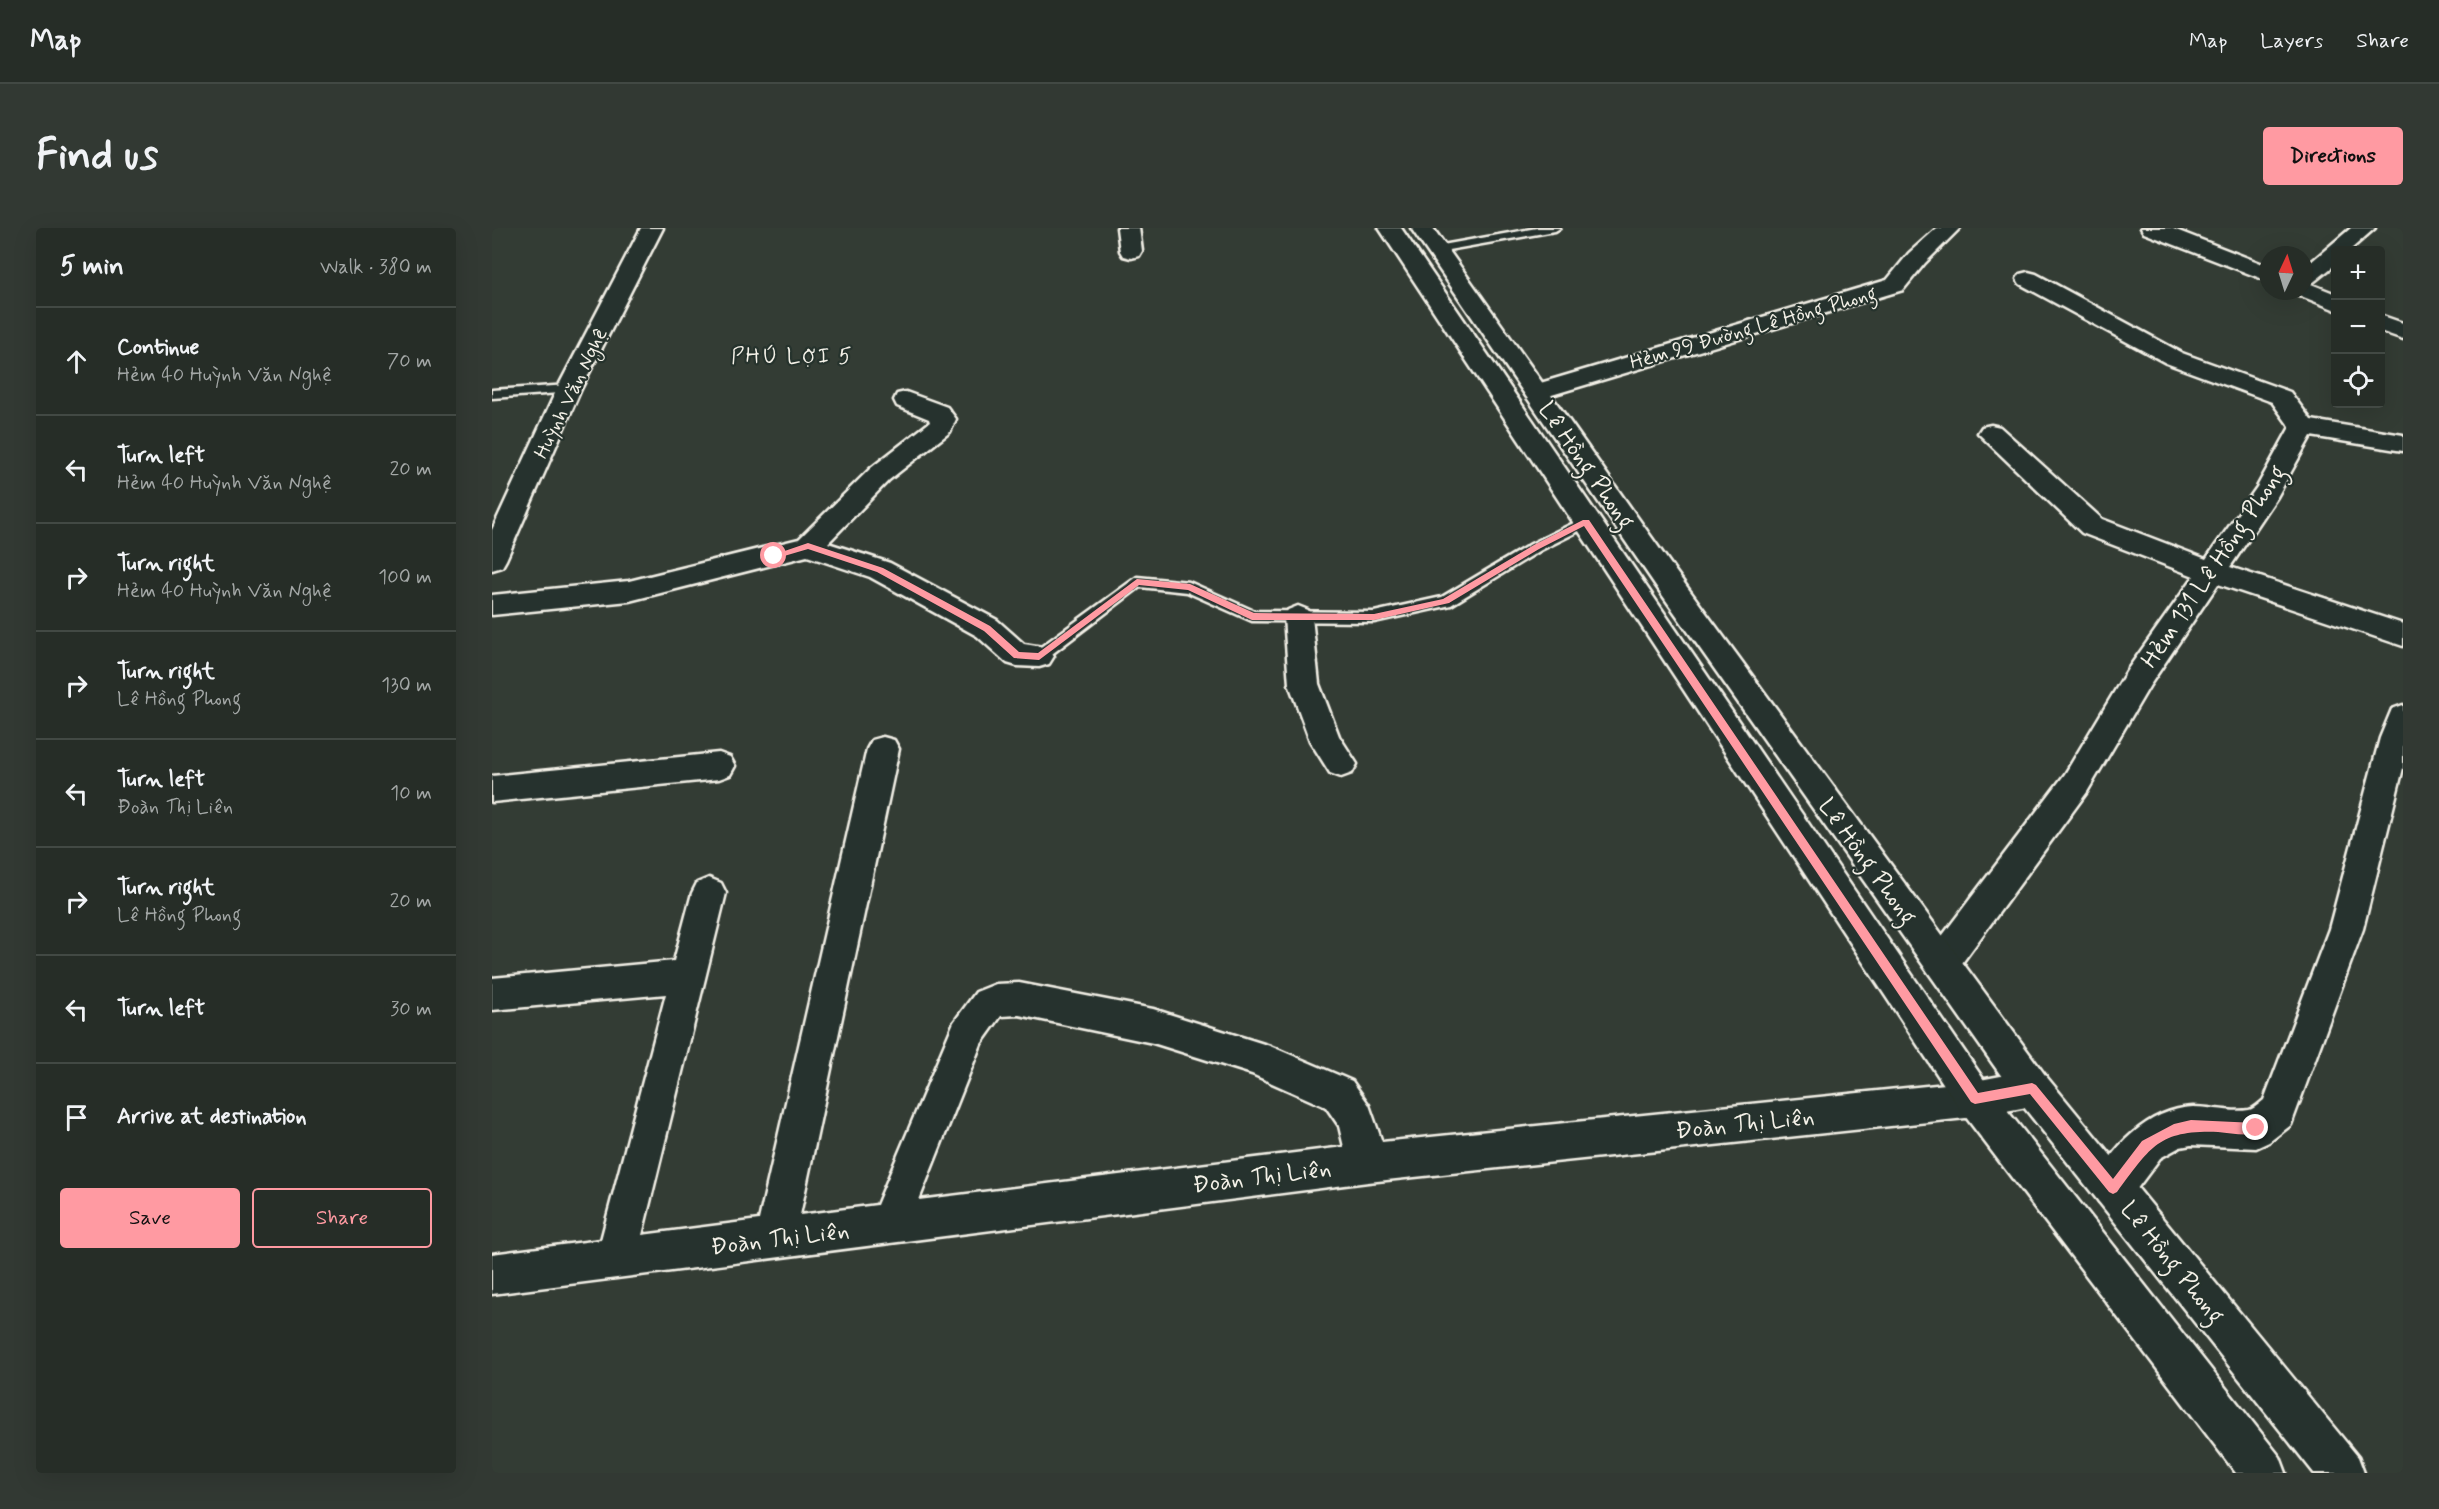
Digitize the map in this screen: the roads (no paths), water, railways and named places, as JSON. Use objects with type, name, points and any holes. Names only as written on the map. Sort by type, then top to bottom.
[{"type":"street","name":"Huỳnh Văn Nghệ","points":[[492,560],[569,389],[652,228]]},
{"type":"street","points":[[1128,228],[1131,250]]},
{"type":"street","name":"Lê Hồng Phong","points":[[1390,228],[1975,1099],[2264,1473]]},
{"type":"street","name":"Hẻm 99 Đường Lê Hồng Phong","points":[[1536,392],[1757,324],[1895,285],[1917,258],[1949,228]]},
{"type":"street","points":[[2152,228],[2259,270]]},
{"type":"street","points":[[2342,246],[2364,228]]},
{"type":"street","name":"Lê Hồng Phong","points":[[1430,238],[1666,579],[2032,1088],[2342,1473]]},
{"type":"street","points":[[2313,271],[2331,255]]},
{"type":"street","points":[[2028,279],[2174,358],[2281,397],[2303,428],[2403,443]]},
{"type":"street","points":[[2313,293],[2331,301]]},
{"type":"street","points":[[2385,324],[2403,332]]},
{"type":"street","points":[[492,606],[629,591],[808,546],[880,474],[941,426],[944,419],[938,413],[906,400]]},
{"type":"street","name":"Hẻm 131 Lê Hồng Phong","points":[[1942,963],[2076,783],[2139,677],[2268,491],[2303,428]]},
{"type":"street","points":[[1991,434],[2092,526],[2212,572],[2403,635]]},
{"type":"street","points":[[808,546],[880,570],[987,628],[1017,655],[1039,656]]},
{"type":"street","points":[[1298,617],[1304,684],[1325,741],[1341,764]]},
{"type":"street","points":[[2113,1188],[2146,1145],[2174,1130],[2191,1126],[2256,1128],[2278,1112],[2346,929],[2395,738],[2403,717]]},
{"type":"street","points":[[776,1239],[883,749]]},
{"type":"street","points":[[492,789],[719,766]]},
{"type":"street","points":[[616,1260],[709,893]]},
{"type":"street","points":[[492,994],[689,976]]},
{"type":"street","points":[[891,1223],[967,1034],[988,1004],[996,1000],[1019,999],[1153,1026],[1257,1058],[1339,1094],[1356,1118],[1368,1163]]},
{"type":"street","name":"Đoàn Thị Liên","points":[[492,1274],[1368,1163],[1975,1099],[2032,1088]]},
{"type":"lane","points":[[1430,238],[1555,228]]},
{"type":"lane","points":[[492,394],[569,389]]},
{"type":"lane","points":[[1039,656],[1137,582],[1190,587],[1252,616],[1374,617],[1446,601],[1536,547],[1586,522]]},
{"type":"district","name":"PHÚ LỢI 5","points":[[792,355]]}]
